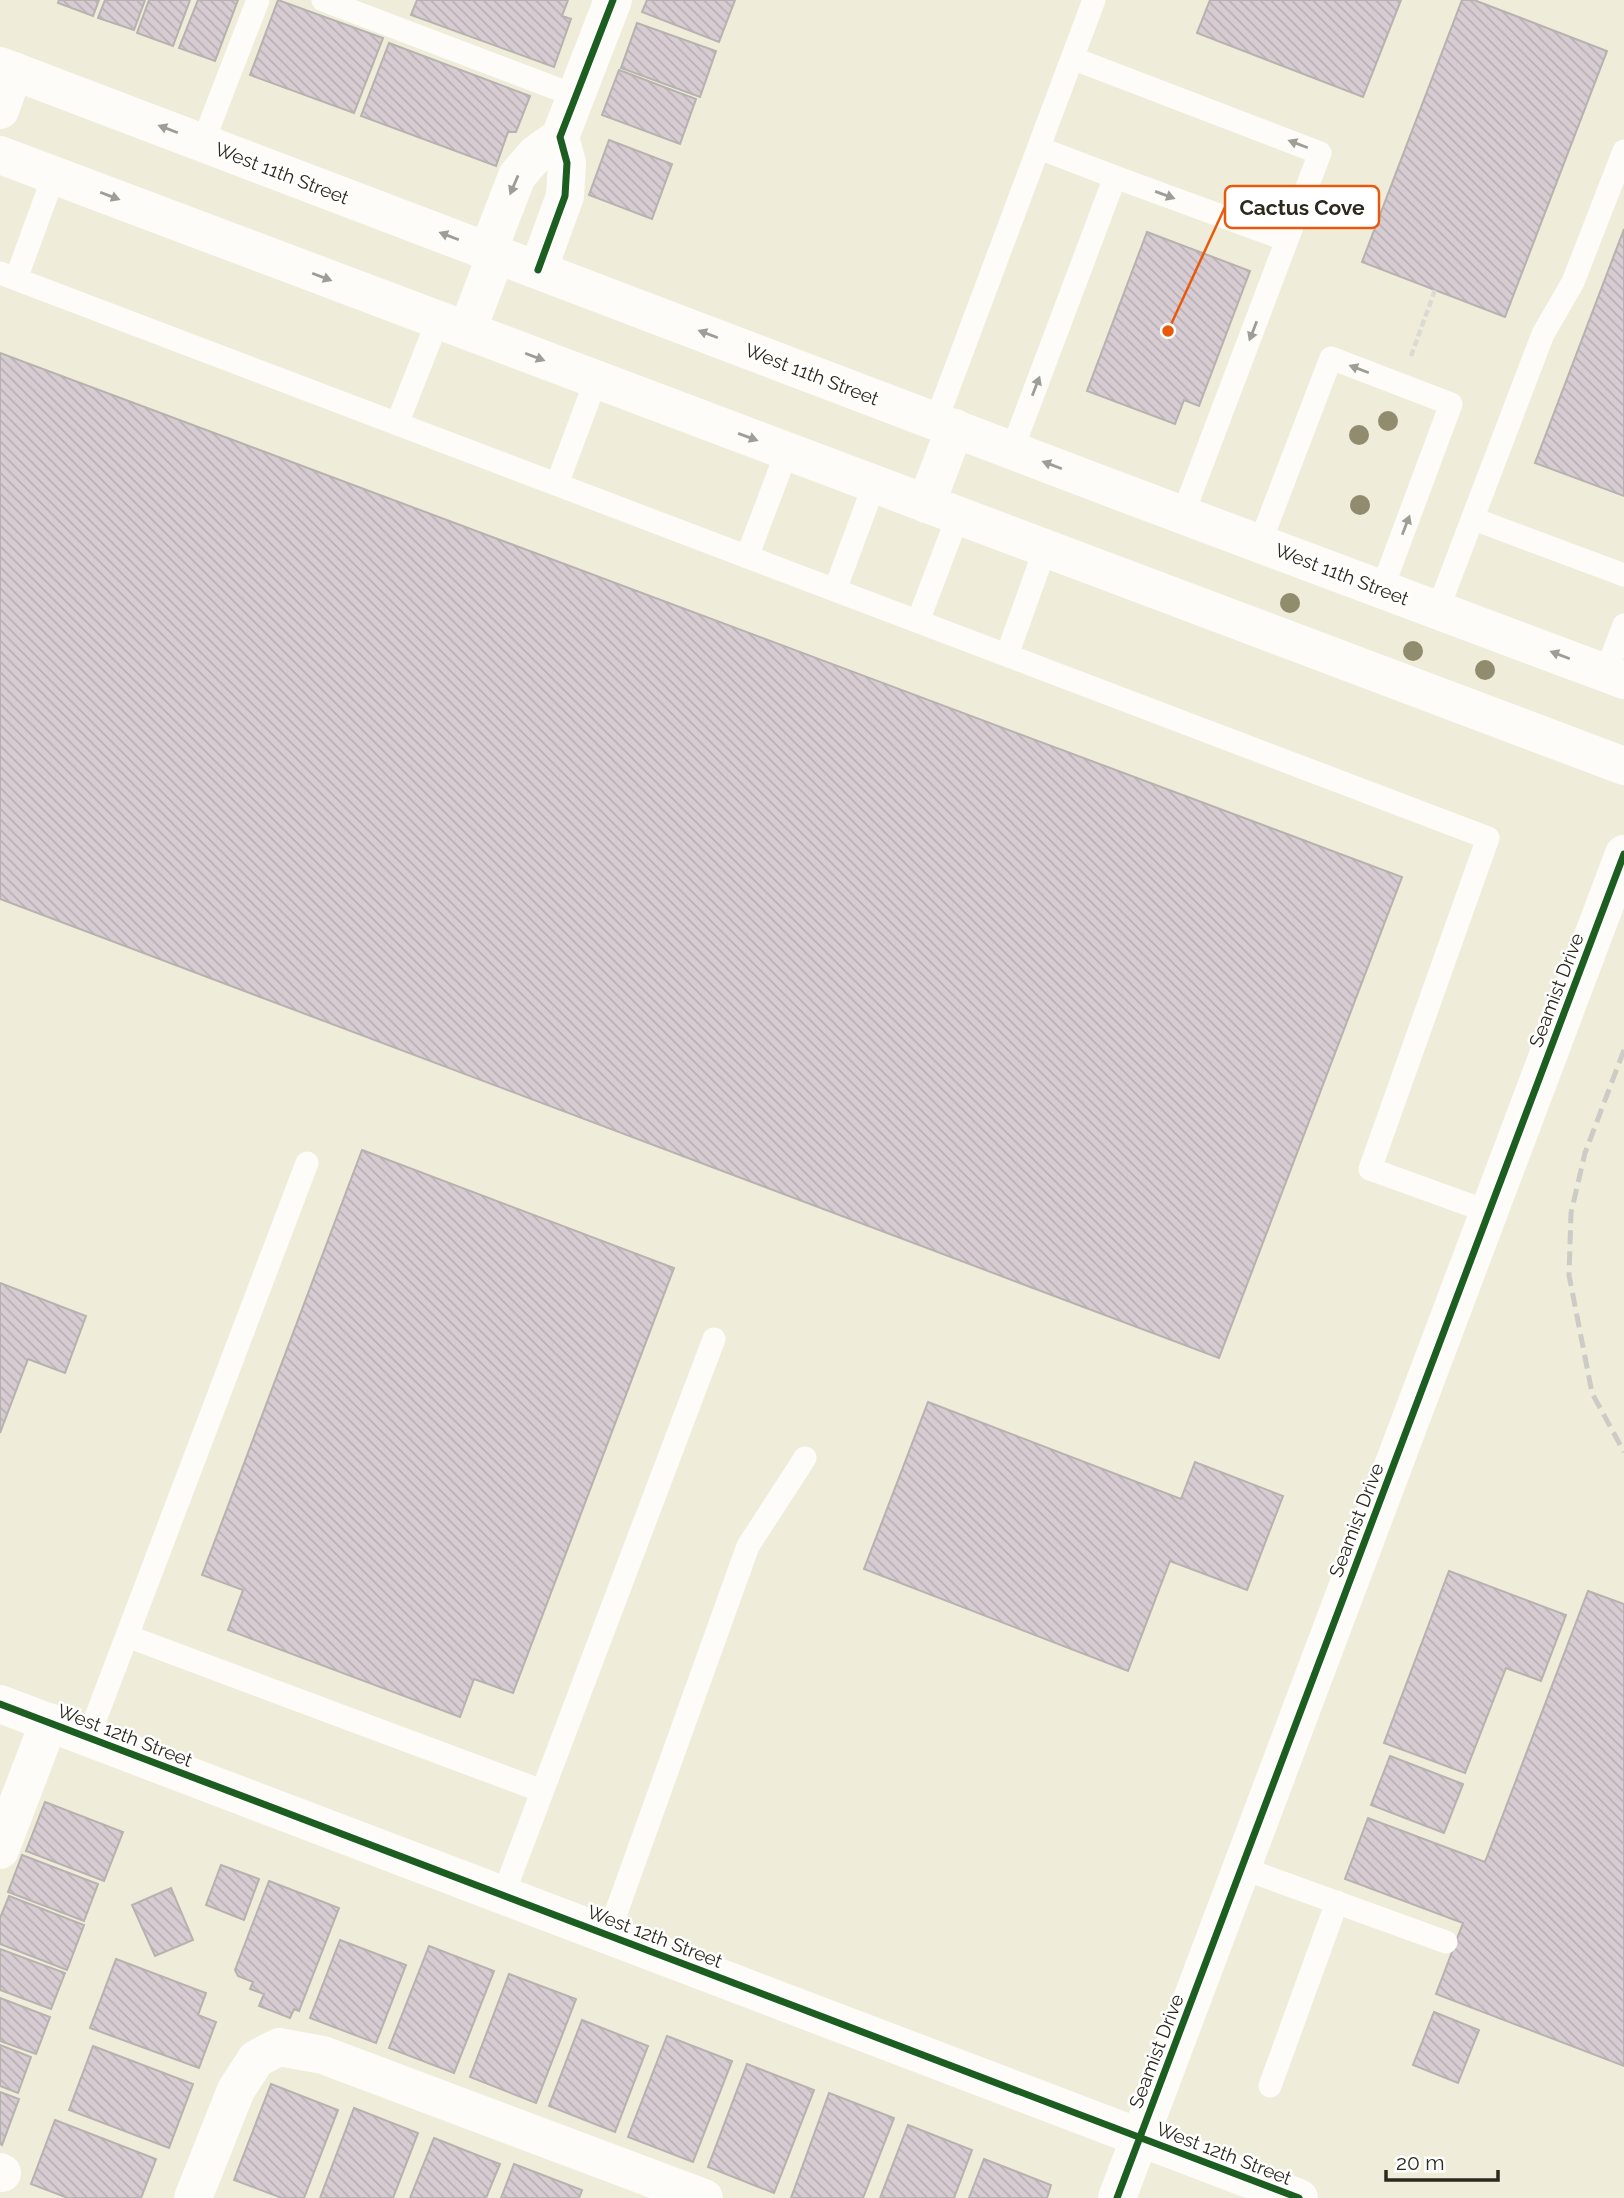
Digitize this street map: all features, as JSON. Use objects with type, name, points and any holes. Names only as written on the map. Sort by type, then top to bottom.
[{"type":"street","points":[[538,270],[565,195],[567,163],[561,137],[613,0]]},
{"type":"street","name":"West 11th Street","points":[[7,69],[1615,676]]},
{"type":"street","points":[[0,110],[7,69]]},
{"type":"street","points":[[453,326],[492,253],[517,176],[536,154],[561,137]]},
{"type":"street","points":[[0,155],[1624,766]]},
{"type":"street","points":[[942,510],[945,425]]},
{"type":"street","name":"Seamist Drive","points":[[1117,2198],[1624,854]]},
{"type":"street","name":"West 12th Street","points":[[0,1704],[1300,2198]]},
{"type":"street","points":[[0,1850],[49,1722]]},
{"type":"street","points":[[193,2198],[236,2090],[256,2059],[279,2047],[323,2055],[704,2198]]},
{"type":"lane","points":[[203,142],[258,0]]},
{"type":"lane","points":[[323,0],[576,96]]},
{"type":"lane","points":[[945,425],[1039,148],[1094,0]]},
{"type":"lane","points":[[1072,58],[1320,153],[1184,514]]},
{"type":"lane","points":[[1039,148],[1287,240]]},
{"type":"lane","points":[[1438,609],[1543,334],[1573,282],[1624,151]]},
{"type":"lane","points":[[54,176],[8,276],[1488,838],[1370,1169],[1489,1212]]},
{"type":"lane","points":[[1012,450],[1115,177]]},
{"type":"lane","points":[[397,424],[453,326]]},
{"type":"lane","points":[[1260,543],[1331,358],[1451,404],[1382,589]]},
{"type":"lane","points":[[557,484],[596,380]]},
{"type":"lane","points":[[747,556],[787,451]]},
{"type":"lane","points":[[835,590],[874,485]]},
{"type":"lane","points":[[918,621],[942,510]]},
{"type":"lane","points":[[1474,519],[1624,575]]},
{"type":"lane","points":[[1007,655],[1045,549]]},
{"type":"lane","points":[[1615,676],[1624,625]]},
{"type":"lane","points":[[88,1738],[307,1163]]},
{"type":"lane","points":[[503,1895],[714,1339]]},
{"type":"lane","points":[[608,1935],[748,1546],[805,1458]]},
{"type":"lane","points":[[127,1636],[542,1791]]},
{"type":"lane","points":[[1242,1868],[1446,1942]]},
{"type":"lane","points":[[1270,2086],[1337,1902]]},
{"type":"path","points":[[1408,363],[1435,290]]},
{"type":"building","points":[[59,0],[99,0],[93,16],[58,3]]},
{"type":"building","points":[[105,0],[145,0],[134,30],[98,18]]},
{"type":"building","points":[[149,0],[190,0],[173,46],[137,33]]},
{"type":"building","points":[[198,0],[238,0],[215,61],[179,48]]},
{"type":"building","points":[[278,0],[383,38],[354,113],[250,75]]},
{"type":"building","points":[[417,0],[568,0],[562,16],[571,19],[554,67],[411,15]]},
{"type":"building","points":[[647,0],[735,0],[719,42],[642,12]]},
{"type":"building","points":[[1210,0],[1401,0],[1363,97],[1197,33]]},
{"type":"building","points":[[1462,0],[1474,0],[1607,51],[1505,317],[1362,262]]},
{"type":"building","points":[[637,23],[716,51],[700,97],[621,68]]},
{"type":"building","points":[[389,43],[530,96],[516,132],[508,132],[496,166],[361,116]]},
{"type":"building","points":[[619,70],[696,99],[680,144],[602,115]]},
{"type":"building","points":[[609,140],[672,164],[652,219],[589,195]]},
{"type":"building","points":[[1624,229],[1624,496],[1535,463]]},
{"type":"building","points":[[1147,232],[1250,271],[1199,406],[1184,400],[1175,424],[1087,391]]},
{"type":"building","points":[[0,353],[1402,877],[1219,1358],[0,899]]},
{"type":"building","points":[[362,1150],[674,1268],[513,1693],[474,1679],[460,1717],[228,1630],[243,1590],[202,1575]]},
{"type":"building","points":[[0,1283],[86,1316],[65,1373],[28,1359],[0,1433]]},
{"type":"building","points":[[928,1402],[1181,1499],[1195,1462],[1283,1496],[1247,1590],[1170,1561],[1128,1671],[864,1569]]},
{"type":"building","points":[[1449,1571],[1566,1615],[1541,1681],[1506,1668],[1465,1773],[1384,1743]]},
{"type":"building","points":[[1588,1591],[1624,1604],[1624,2066],[1436,1994],[1463,1923],[1345,1879],[1368,1818],[1485,1862]]},
{"type":"building","points":[[1390,1756],[1463,1784],[1444,1833],[1371,1805]]},
{"type":"building","points":[[45,1802],[123,1832],[104,1881],[26,1851]]},
{"type":"building","points":[[22,1855],[98,1884],[84,1921],[8,1892]]},
{"type":"building","points":[[221,1865],[259,1879],[244,1920],[206,1905]]},
{"type":"building","points":[[269,1881],[339,1908],[299,2011],[294,2009],[290,2018],[259,2006],[264,1994],[250,1989],[253,1982],[238,1976],[235,1970]]},
{"type":"building","points":[[171,1888],[193,1940],[155,1956],[132,1905]]},
{"type":"building","points":[[9,1896],[84,1925],[67,1970],[0,1944],[0,1918]]},
{"type":"building","points":[[340,1940],[406,1965],[376,2043],[310,2018]]},
{"type":"building","points":[[429,1946],[494,1971],[454,2073],[389,2048]]},
{"type":"building","points":[[0,1949],[65,1973],[51,2009],[0,1990]]},
{"type":"building","points":[[116,1959],[206,1993],[198,2015],[216,2022],[199,2068],[90,2028]]},
{"type":"building","points":[[509,1974],[576,1999],[536,2103],[470,2077]]},
{"type":"building","points":[[0,1998],[50,2017],[36,2054],[0,2041]]},
{"type":"building","points":[[1434,2012],[1479,2030],[1458,2083],[1413,2065]]},
{"type":"building","points":[[582,2020],[648,2046],[615,2132],[549,2106]]},
{"type":"building","points":[[667,2036],[732,2061],[693,2162],[628,2137]]},
{"type":"building","points":[[0,2045],[31,2057],[18,2093],[0,2086]]},
{"type":"building","points":[[93,2046],[193,2084],[169,2148],[69,2110]]},
{"type":"building","points":[[747,2064],[814,2090],[774,2193],[708,2167]]},
{"type":"building","points":[[271,2084],[338,2110],[304,2198],[282,2198],[234,2180]]},
{"type":"building","points":[[0,2092],[19,2099],[2,2145],[0,2144]]},
{"type":"building","points":[[829,2093],[894,2118],[863,2198],[791,2198]]},
{"type":"building","points":[[354,2108],[418,2133],[393,2198],[320,2198]]},
{"type":"building","points":[[55,2120],[156,2159],[141,2198],[68,2198],[31,2184]]},
{"type":"building","points":[[908,2125],[972,2150],[954,2198],[880,2198]]},
{"type":"building","points":[[434,2138],[500,2164],[486,2198],[410,2198]]},
{"type":"building","points":[[984,2159],[1051,2185],[1047,2198],[969,2198]]},
{"type":"building","points":[[514,2164],[582,2190],[579,2198],[501,2198]]},
{"type":"railway","points":[[1624,1050],[1585,1153],[1571,1213],[1569,1275],[1592,1393],[1624,1452]]},
{"type":"cycle path","points":[[538,270],[565,196],[567,163],[560,137],[613,0]]},
{"type":"cycle path","points":[[1117,2198],[1624,854]]},
{"type":"cycle path","points":[[0,1704],[1299,2198]]},
{"type":"place","name":"Cactus Cove","points":[[1168,331]]}]
